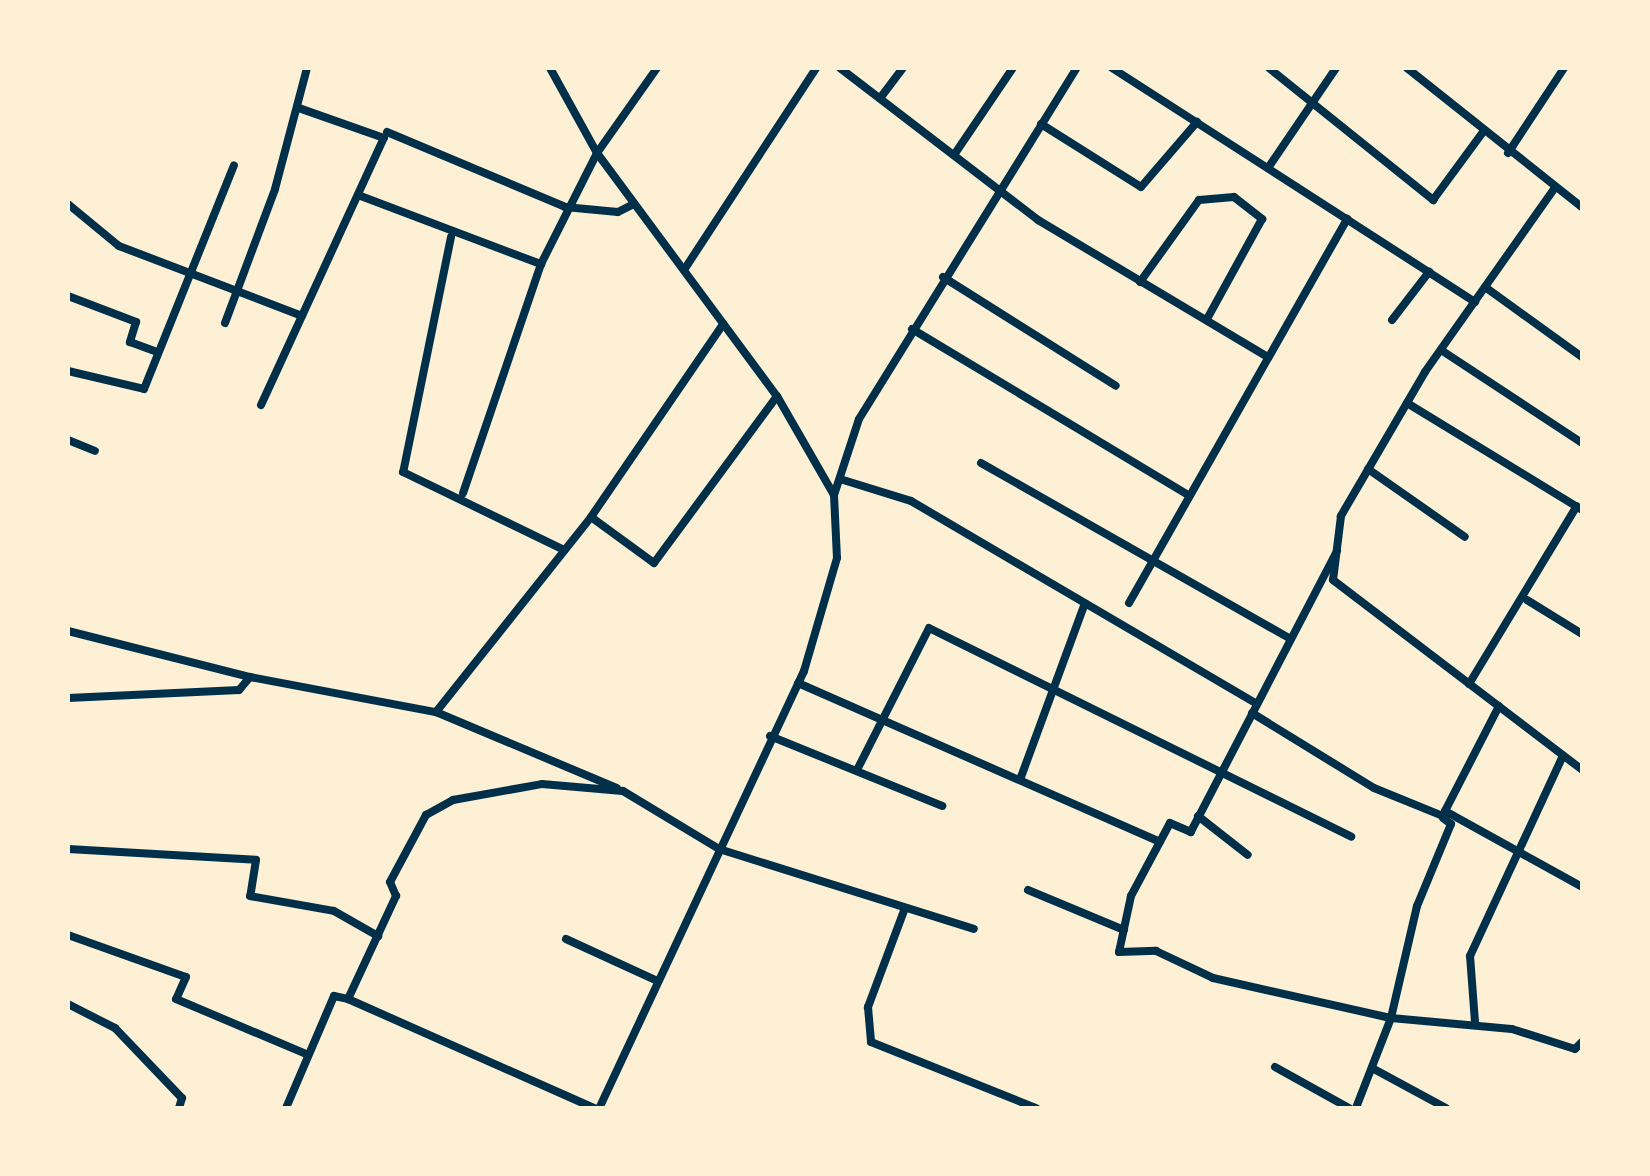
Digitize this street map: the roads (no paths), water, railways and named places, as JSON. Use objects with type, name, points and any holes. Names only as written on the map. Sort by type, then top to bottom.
[{"type":"street","points":[[225,323],[299,108],[307,68]]},
{"type":"street","points":[[550,68],[596,153],[778,396],[834,495]]},
{"type":"street","points":[[462,493],[541,264],[565,207],[596,153],[657,68]]},
{"type":"street","points":[[684,270],[816,68]]},
{"type":"street","points":[[840,68],[998,189],[1140,282],[1266,356]]},
{"type":"street","points":[[882,97],[903,68]]},
{"type":"street","points":[[954,155],[1013,68]]},
{"type":"street","points":[[286,1108],[334,996],[596,1108],[798,683],[837,558],[834,495],[859,419],[943,276],[1078,68]]},
{"type":"street","points":[[1112,68],[1474,302]]},
{"type":"street","points":[[1269,68],[1433,200],[1484,132]]},
{"type":"street","points":[[1268,168],[1336,68]]},
{"type":"street","points":[[1407,68],[1508,153],[1582,207]]},
{"type":"street","points":[[1422,80],[1430,68]]},
{"type":"street","points":[[1508,153],[1564,68]]},
{"type":"street","points":[[261,405],[384,138],[299,108]]},
{"type":"street","points":[[1041,124],[1142,187],[1197,122]]},
{"type":"street","points":[[387,132],[565,207],[618,212],[634,204]]},
{"type":"street","points":[[68,371],[144,388],[187,270],[234,165]]},
{"type":"street","points":[[1554,188],[1441,350],[1341,516],[1333,580],[1582,770]]},
{"type":"street","points":[[358,195],[451,237],[541,264]]},
{"type":"street","points":[[1140,282],[1199,200],[1234,197],[1262,218],[1207,319]]},
{"type":"street","points":[[68,204],[119,246],[238,287],[302,316]]},
{"type":"street","points":[[1129,603],[1187,494],[1347,219]]},
{"type":"street","points":[[451,237],[402,462],[423,489],[462,493],[562,549]]},
{"type":"street","points":[[1392,320],[1428,272]]},
{"type":"street","points":[[943,276],[1116,386]]},
{"type":"street","points":[[1485,287],[1582,357]]},
{"type":"street","points":[[68,296],[136,322],[130,342],[158,352]]},
{"type":"street","points":[[436,712],[562,549],[592,518],[723,324]]},
{"type":"street","points":[[912,329],[1187,494]]},
{"type":"street","points":[[1441,350],[1582,443]]},
{"type":"street","points":[[592,518],[654,563],[778,396]]},
{"type":"street","points":[[1407,403],[1580,508],[1526,600],[1469,684]]},
{"type":"street","points":[[68,440],[95,451]]},
{"type":"street","points":[[981,462],[1154,556],[1289,638]]},
{"type":"street","points":[[1368,469],[1465,537]]},
{"type":"street","points":[[840,479],[912,502],[1254,708],[1332,765],[1444,814],[1517,858],[1582,887]]},
{"type":"street","points":[[1336,551],[1190,832],[1170,823],[1124,930],[1119,952],[1156,952],[1212,978],[1391,1018],[1475,1022],[1575,1050],[1582,1042]]},
{"type":"street","points":[[1526,600],[1582,634]]},
{"type":"street","points":[[1020,777],[1085,603]]},
{"type":"street","points":[[857,770],[929,628],[1056,684],[1351,837]]},
{"type":"street","points":[[68,632],[250,677],[436,712],[623,791],[719,849],[974,930]]},
{"type":"street","points":[[68,698],[239,690],[250,677]]},
{"type":"street","points":[[798,683],[1020,777],[1160,842]]},
{"type":"street","points":[[1444,814],[1498,706]]},
{"type":"street","points":[[770,736],[942,806]]},
{"type":"street","points":[[1475,1022],[1470,956],[1563,756]]},
{"type":"street","points":[[348,999],[396,896],[390,882],[426,815],[454,800],[542,784],[623,791]]},
{"type":"street","points":[[1275,1067],[1353,1108],[1391,1018],[1417,906],[1451,824],[1444,814]]},
{"type":"street","points":[[1198,816],[1248,856]]},
{"type":"street","points":[[68,849],[256,860],[250,896],[334,912],[378,936]]},
{"type":"street","points":[[1028,890],[1124,930]]},
{"type":"street","points":[[905,908],[868,1007],[871,1042],[1036,1108]]},
{"type":"street","points":[[68,935],[186,976],[176,999],[306,1054]]},
{"type":"street","points":[[566,939],[655,980]]},
{"type":"street","points":[[68,1004],[114,1028],[182,1098],[179,1108]]},
{"type":"street","points":[[1372,1068],[1446,1108]]}]
